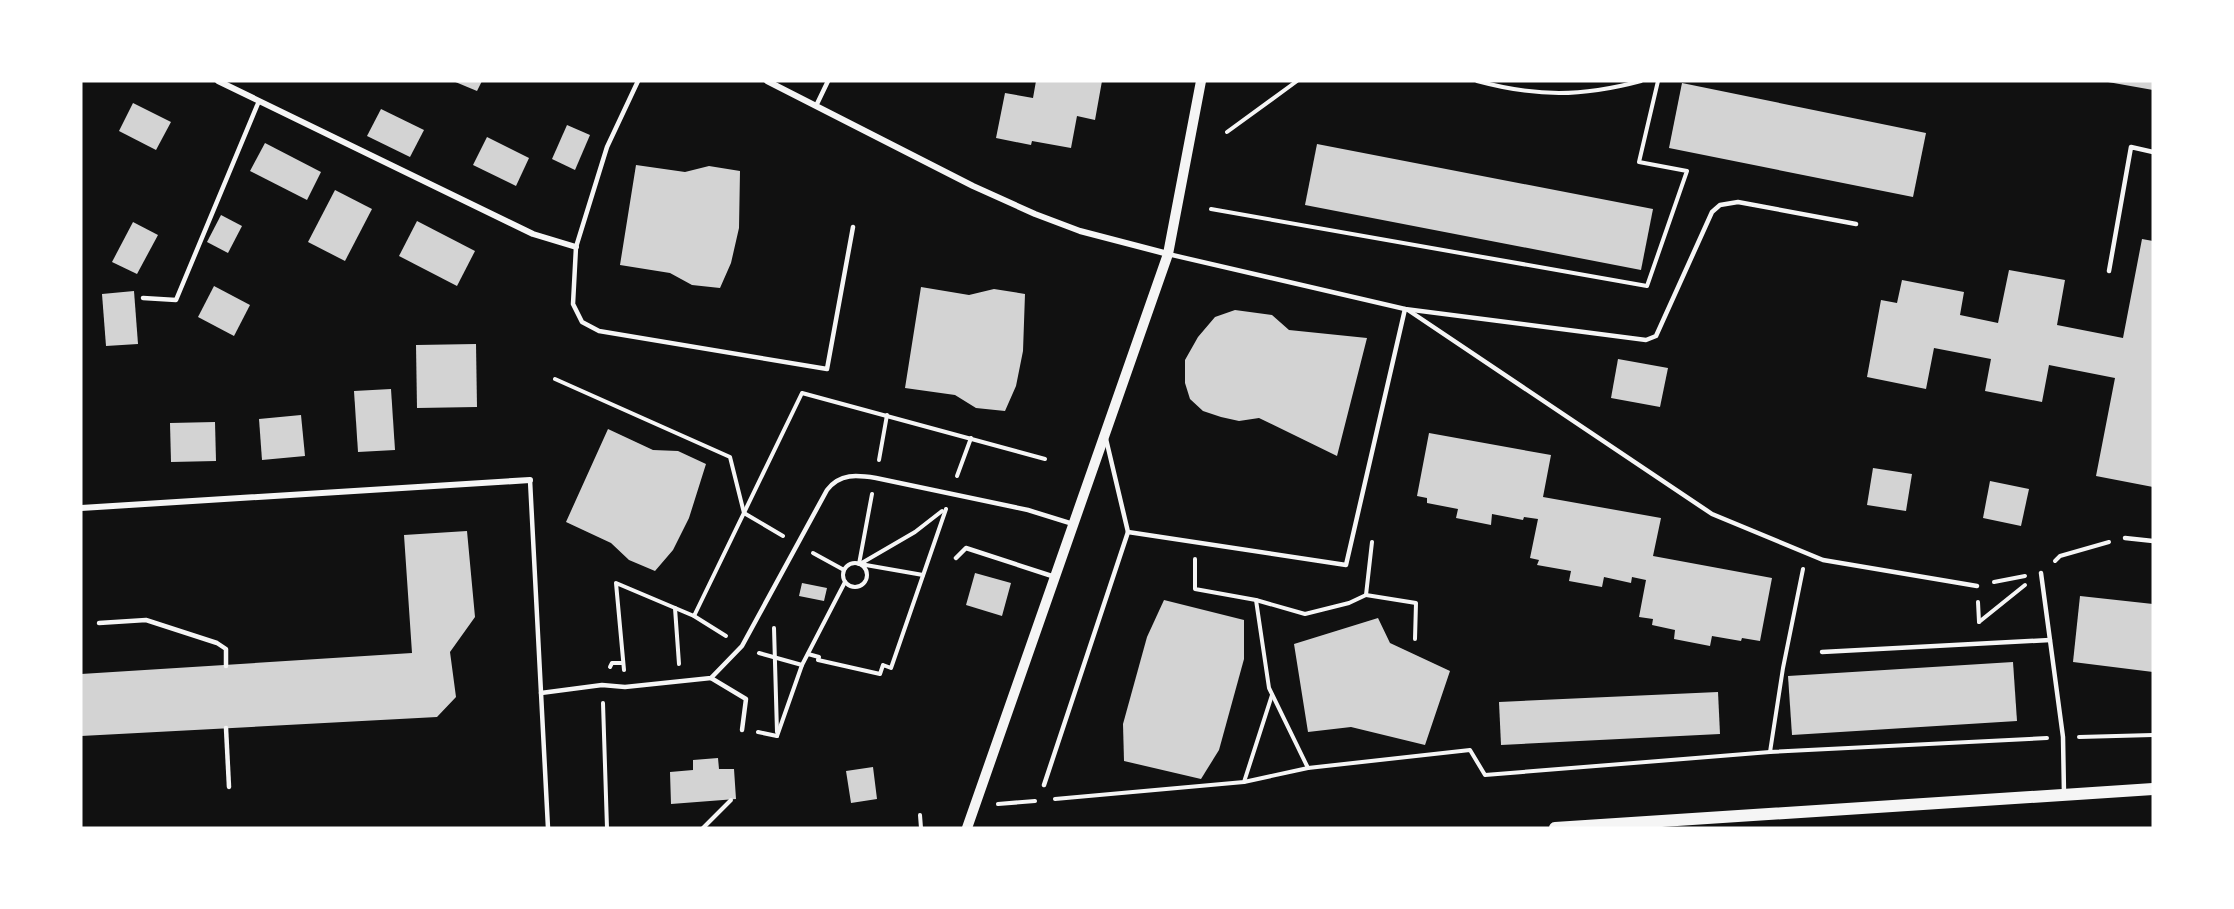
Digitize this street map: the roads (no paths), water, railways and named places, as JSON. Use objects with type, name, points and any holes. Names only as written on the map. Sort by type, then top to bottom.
[{"type":"main road","points":[[1555,828],[2153,789]]},
{"type":"street","points":[[218,81],[533,234],[576,247]]},
{"type":"street","points":[[767,81],[973,186],[1035,214],[1080,231],[1168,254]]},
{"type":"street","points":[[967,828],[1168,254],[1201,81]]},
{"type":"street","points":[[81,508],[530,480]]},
{"type":"lane","points":[[638,81],[607,147],[576,247],[573,304],[582,322],[599,331],[827,369],[853,227]]},
{"type":"lane","points":[[816,106],[828,81]]},
{"type":"lane","points":[[143,298],[176,300],[259,101]]},
{"type":"lane","points":[[2109,271],[2131,147],[2153,152]]},
{"type":"lane","points":[[1168,254],[1406,309],[1646,340],[1656,336],[1712,212],[1720,205],[1738,202],[1856,224]]},
{"type":"lane","points":[[1128,532],[1346,565],[1406,309]]},
{"type":"lane","points":[[1406,309],[1712,514],[1823,560],[1977,586]]},
{"type":"lane","points":[[1044,785],[1128,532],[1105,434]]},
{"type":"lane","points":[[541,693],[602,684],[625,687],[711,678],[742,646],[827,490],[832,484],[846,476],[876,478],[1028,510],[1073,524]]},
{"type":"lane","points":[[530,480],[548,828]]},
{"type":"lane","points":[[2125,538],[2153,541]]},
{"type":"lane","points":[[956,558],[966,548],[1055,577]]},
{"type":"lane","points":[[2041,573],[2063,737],[2064,796]]},
{"type":"lane","points":[[99,622],[146,620],[217,643],[226,649],[226,666]]},
{"type":"lane","points":[[1822,652],[2050,640]]},
{"type":"lane","points":[[711,678],[746,699],[742,730]]},
{"type":"lane","points":[[226,728],[229,787]]}]
